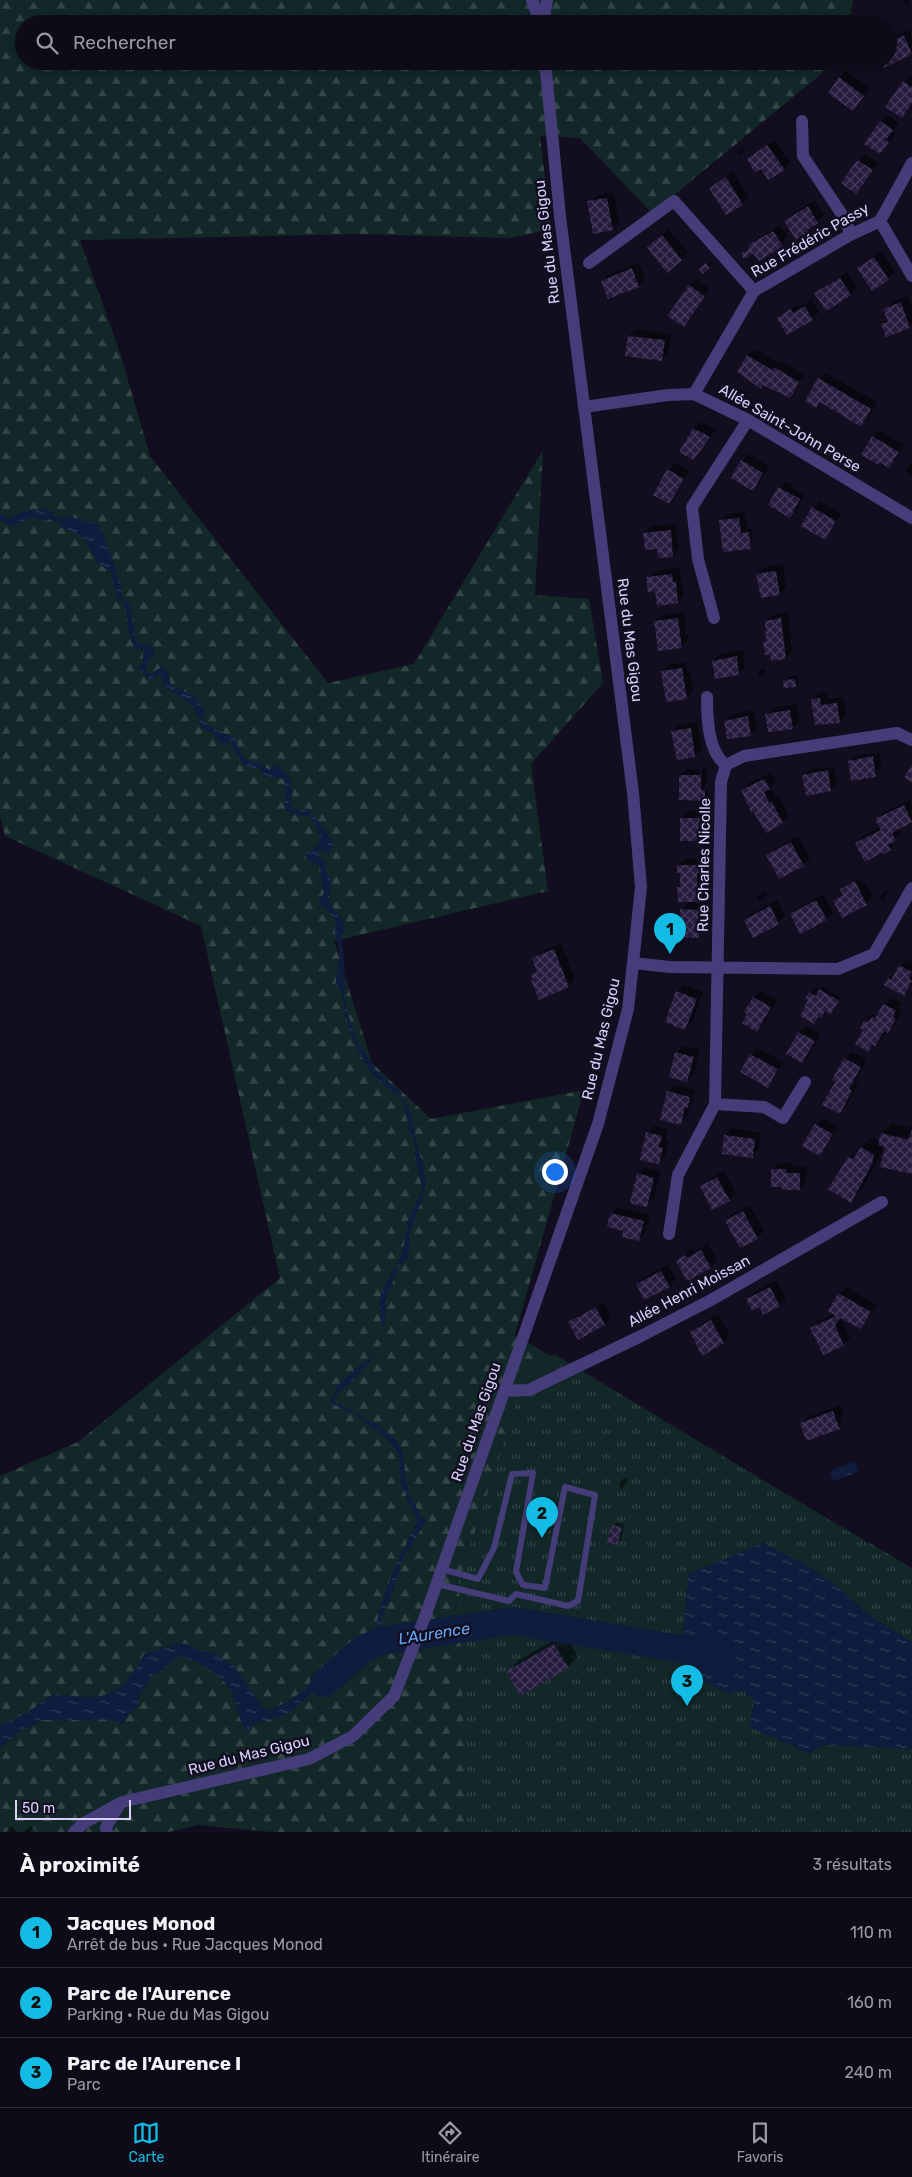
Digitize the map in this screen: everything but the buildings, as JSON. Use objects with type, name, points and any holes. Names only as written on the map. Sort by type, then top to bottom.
[{"type":"street","points":[[532,0],[538,15]]},
{"type":"street","points":[[544,15],[547,0]]},
{"type":"street","name":"Rue du Mas Gigou","points":[[74,1832],[85,1827],[122,1802],[309,1760],[353,1736],[394,1696],[426,1614],[598,1124],[628,1009],[641,887],[633,794],[558,207],[546,70]]},
{"type":"street","points":[[802,121],[803,156],[846,222],[850,235]]},
{"type":"street","name":"Rue Frédéric Passy","points":[[694,394],[754,291],[850,235],[880,221],[912,163]]},
{"type":"street","name":"Rue Frédéric Passy","points":[[589,263],[674,201],[754,291]]},
{"type":"street","points":[[880,221],[912,276]]},
{"type":"street","name":"Allée Saint-John Perse","points":[[584,407],[668,395],[694,394],[748,420],[912,518]]},
{"type":"street","points":[[714,618],[698,559],[692,507],[748,420]]},
{"type":"street","points":[[707,697],[712,742],[719,760],[726,765],[744,756],[897,733],[912,740]]},
{"type":"street","name":"Rue Charles Nicolle","points":[[715,1104],[721,782],[726,765]]},
{"type":"street","points":[[634,963],[670,967],[838,969],[874,954],[911,892]]},
{"type":"street","points":[[669,1234],[678,1175],[715,1104],[764,1107],[783,1118],[805,1082]]},
{"type":"street","name":"Allée Henri Moissan","points":[[504,1391],[530,1390],[641,1336],[711,1300],[882,1202]]},
{"type":"street","points":[[107,1832],[106,1827],[122,1802]]},
{"type":"lane","points":[[436,1584],[509,1601],[516,1594],[568,1606],[578,1601],[595,1495],[566,1487],[545,1588],[523,1585],[516,1572],[533,1473],[512,1474],[494,1548],[478,1579],[442,1568]]},
{"type":"green space","points":[[0,0],[853,0],[850,15],[15,15],[15,70],[826,70],[652,213],[580,138],[540,136],[551,229],[511,238],[358,234],[80,240],[121,356],[150,456],[328,683],[414,664],[543,450],[535,595],[589,599],[603,683],[531,764],[548,891],[334,941],[372,1063],[431,1119],[584,1090],[515,1335],[912,1568],[912,1832],[272,1832],[198,1825],[169,1832],[0,1832],[0,1476],[78,1442],[280,1278],[201,926],[5,836],[0,816]]},
{"type":"green space","points":[[554,1354],[912,1570],[912,1832],[466,1832],[459,1581],[523,1383]]},
{"type":"water","points":[[44,509],[55,512],[47,521],[31,517],[12,527],[0,520],[0,513],[9,518],[23,511]]},
{"type":"water","points":[[68,516],[100,525],[116,571],[123,599],[130,604],[136,641],[139,644],[151,645],[156,652],[146,664],[146,672],[151,674],[158,669],[164,668],[167,670],[171,685],[198,700],[203,708],[206,723],[237,741],[240,751],[246,759],[252,763],[260,762],[269,770],[276,764],[281,768],[290,780],[293,795],[290,797],[292,810],[301,811],[307,808],[311,812],[309,814],[315,817],[334,842],[330,853],[322,850],[318,852],[319,858],[322,858],[331,880],[329,903],[341,917],[345,930],[341,935],[344,963],[338,975],[347,1010],[359,1046],[370,1067],[401,1097],[409,1109],[426,1180],[425,1189],[406,1244],[406,1257],[389,1281],[383,1300],[382,1343],[371,1360],[352,1382],[340,1391],[333,1401],[371,1422],[396,1445],[401,1455],[400,1473],[405,1489],[421,1517],[427,1520],[404,1557],[381,1620],[384,1633],[408,1629],[408,1636],[373,1644],[352,1659],[288,1714],[254,1724],[246,1732],[231,1691],[222,1679],[209,1669],[180,1656],[176,1657],[167,1667],[152,1676],[138,1699],[139,1706],[129,1713],[122,1724],[111,1720],[44,1720],[19,1732],[0,1748],[0,1726],[28,1712],[53,1694],[85,1697],[108,1694],[118,1689],[127,1681],[144,1654],[162,1649],[174,1643],[187,1644],[198,1650],[214,1653],[234,1666],[267,1711],[289,1701],[307,1688],[323,1670],[375,1634],[386,1590],[419,1519],[401,1481],[399,1474],[398,1455],[388,1440],[357,1417],[337,1406],[329,1404],[339,1388],[369,1360],[380,1344],[382,1333],[380,1298],[399,1261],[409,1221],[420,1195],[422,1180],[410,1121],[404,1104],[399,1097],[377,1079],[363,1060],[345,1015],[341,992],[336,987],[339,947],[334,934],[335,923],[325,907],[321,908],[318,899],[324,894],[320,866],[307,860],[306,855],[319,844],[320,836],[317,827],[310,817],[286,811],[284,779],[266,777],[258,768],[244,765],[233,749],[231,740],[226,745],[221,744],[214,733],[200,727],[200,719],[194,711],[194,707],[164,686],[162,676],[159,675],[151,680],[138,668],[143,663],[143,653],[146,651],[139,647],[138,651],[134,647],[125,608],[123,602],[118,600],[111,577],[112,573],[97,563],[84,537],[60,527]]},
{"type":"water","points":[[855,1462],[858,1472],[833,1481],[830,1471]]},
{"type":"water","points":[[763,1543],[801,1562],[833,1583],[872,1617],[912,1642],[912,1749],[824,1745],[809,1753],[749,1727],[754,1700],[743,1691],[728,1694],[686,1671],[683,1635],[688,1574]]},
{"type":"waterway","points":[[46,516],[69,523]]},
{"type":"waterway","points":[[342,962],[343,992]]},
{"type":"waterway","points":[[362,1051],[373,1071],[397,1092]]},
{"type":"waterway","points":[[407,1109],[412,1133]]},
{"type":"waterway","points":[[417,1153],[423,1182]]},
{"type":"waterway","points":[[409,1223],[421,1198]]},
{"type":"waterway","points":[[401,1261],[406,1257],[408,1233]]},
{"type":"waterway","points":[[383,1324],[383,1300],[395,1271]]},
{"type":"waterway","points":[[337,1392],[339,1387],[364,1365]]},
{"type":"waterway","points":[[368,1422],[393,1441],[400,1451],[406,1489]]},
{"type":"waterway","points":[[408,1496],[420,1520]]},
{"type":"waterway","name":"L'Aurence","points":[[324,1683],[362,1650],[381,1641],[513,1621],[722,1656]]},
{"type":"place","name":"Jacques Monod","points":[[670,954]]},
{"type":"place","name":"Parc de l'Aurence","points":[[542,1538]]},
{"type":"place","name":"Parc de l'Aurence I","points":[[687,1706]]}]
